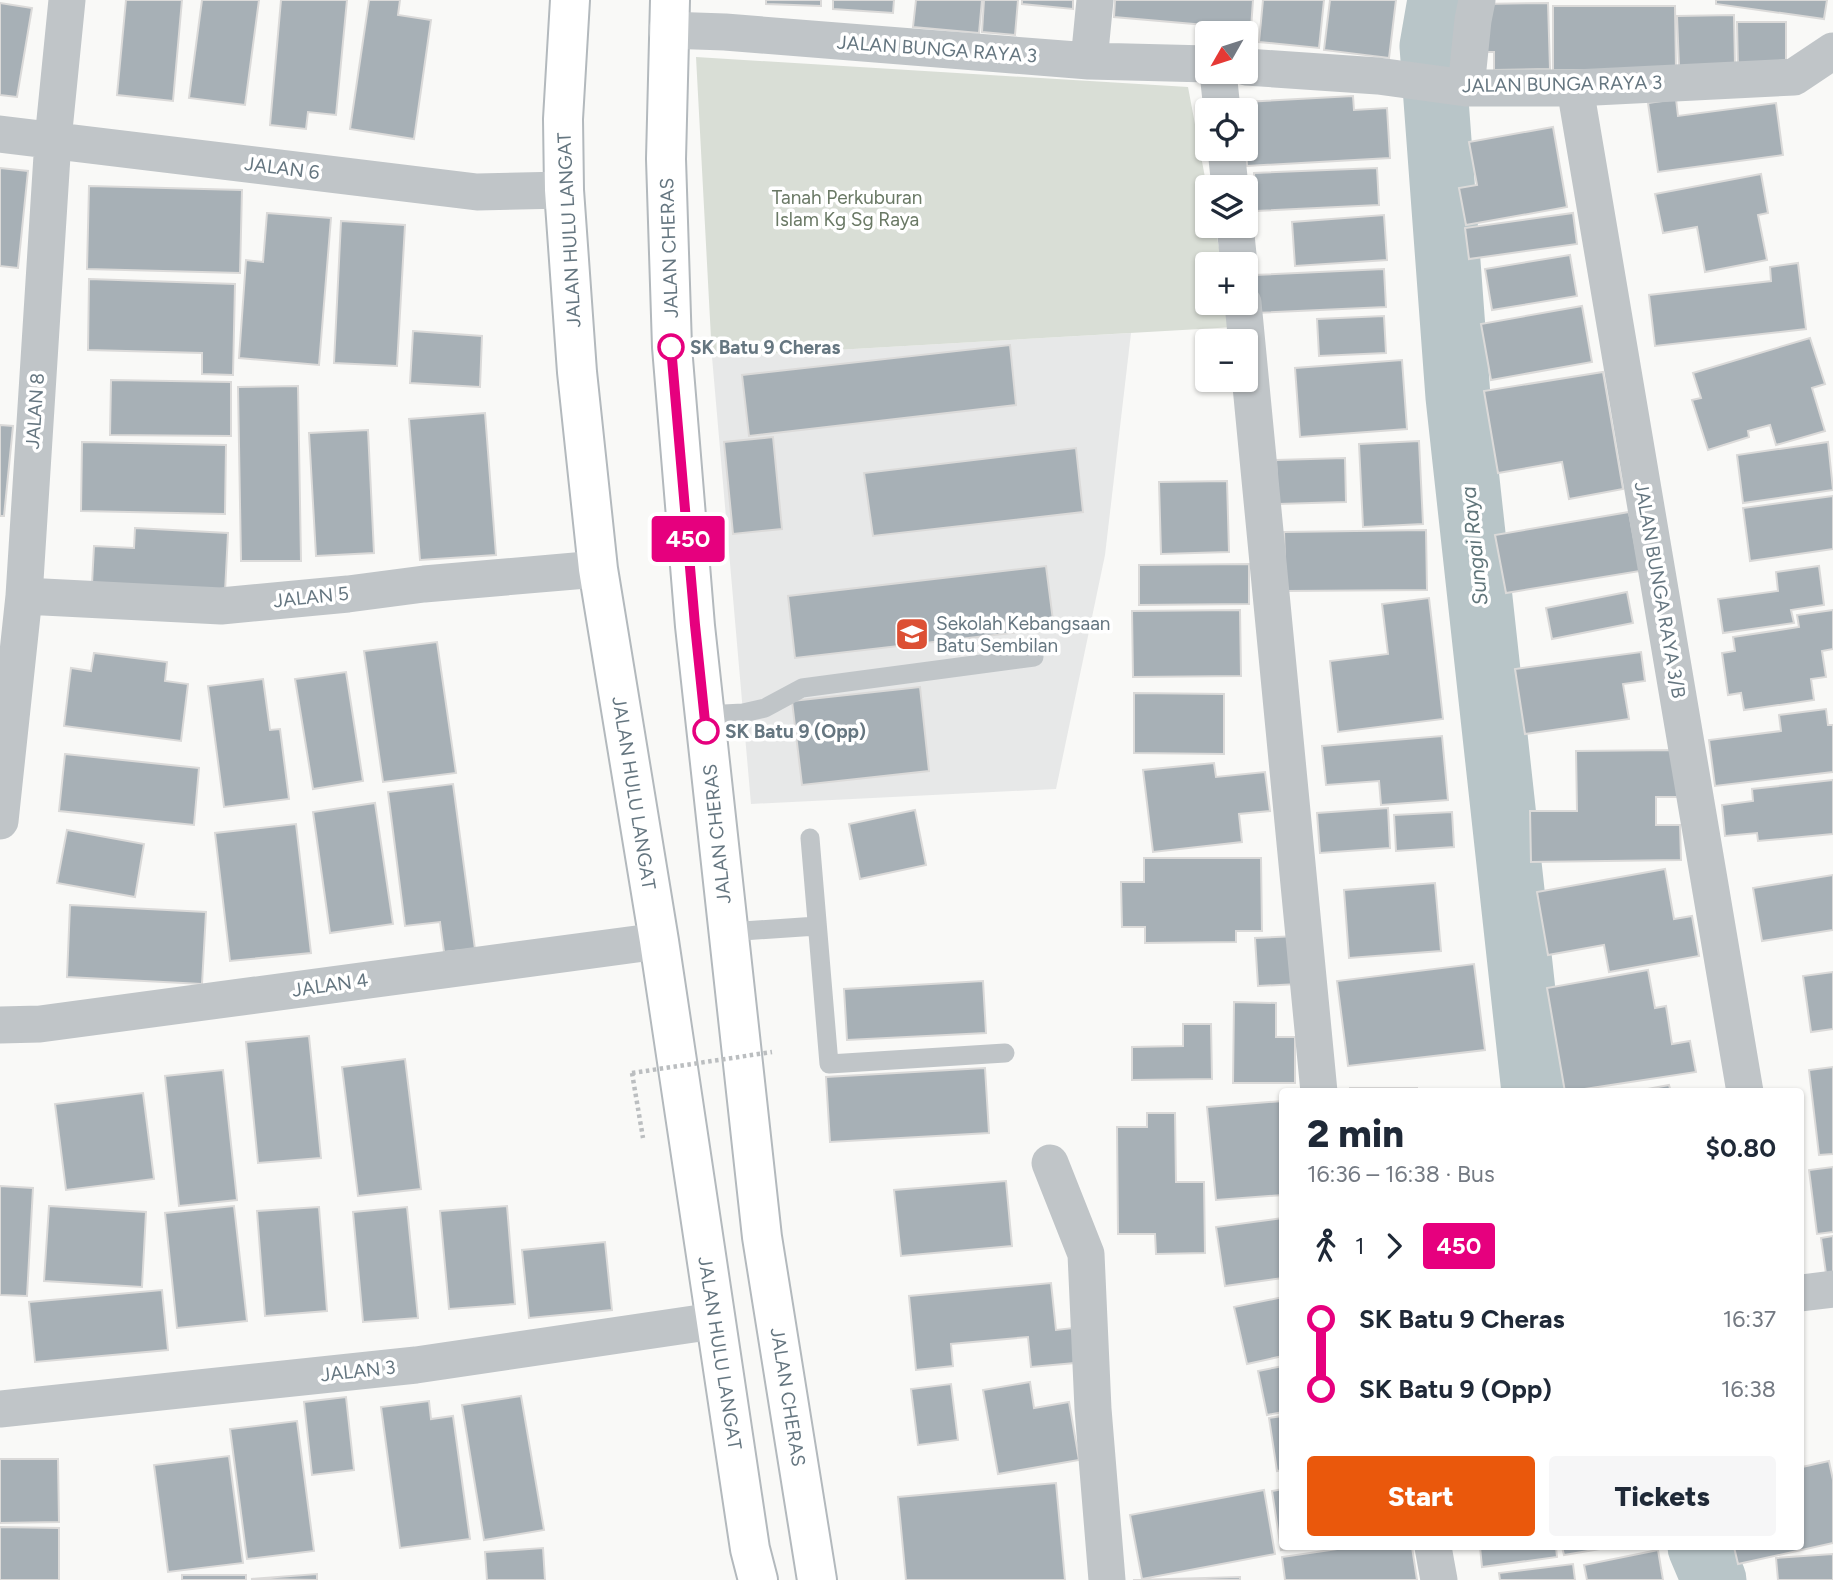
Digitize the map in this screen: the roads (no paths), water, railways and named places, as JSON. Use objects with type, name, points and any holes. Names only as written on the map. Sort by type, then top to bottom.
[{"type":"main road","name":"JALAN HULU LANGAT","points":[[570,0],[563,119],[564,190],[577,372],[598,569],[659,941],[750,1549],[758,1580]]},
{"type":"main road","name":"JALAN CHERAS","points":[[668,15],[666,159],[671,347],[704,715],[762,1237],[817,1580]]},
{"type":"street","name":"JALAN 8","points":[[0,821],[23,596],[53,140],[67,0]]},
{"type":"street","points":[[1089,61],[1096,0]]},
{"type":"street","points":[[1466,88],[1477,0]]},
{"type":"street","name":"JALAN BUNGA RAYA 3","points":[[668,15],[725,32],[1089,61],[1195,64]]},
{"type":"street","name":"JALAN BUNGA RAYA 3","points":[[1258,67],[1378,76],[1466,88],[1575,88],[1794,77],[1833,51]]},
{"type":"street","name":"JALAN BUNGA RAYA 3/B","points":[[1575,88],[1744,1088]]},
{"type":"street","name":"JALAN 6","points":[[0,134],[477,192],[564,190]]},
{"type":"street","points":[[1244,315],[1319,1088]]},
{"type":"street","name":"JALAN 5","points":[[23,596],[221,606],[598,569]]},
{"type":"street","name":"JALAN 4","points":[[0,1025],[40,1024],[659,941]]},
{"type":"street","points":[[1050,1163],[1086,1254],[1093,1409],[1107,1580]]},
{"type":"street","points":[[1804,1293],[1833,1289]]},
{"type":"street","name":"JALAN 3","points":[[0,1409],[416,1365],[714,1321]]},
{"type":"street","points":[[1434,1550],[1439,1580]]},
{"type":"lane","points":[[704,715],[743,713],[765,708],[802,688],[1034,657]]},
{"type":"lane","points":[[810,838],[829,1064],[1005,1053]]},
{"type":"lane","points":[[728,932],[817,926]]},
{"type":"waterway","name":"Sungai Raya","points":[[1440,0],[1432,46],[1458,397],[1534,1088]]},
{"type":"waterway","name":"Sungai Raya","points":[[1701,1550],[1714,1580]]},
{"type":"place","name":"SK Batu 9 Cheras","points":[[671,347]]},
{"type":"place","name":"Sekolah Kebangsaan Batu Sembilan","points":[[912,634]]},
{"type":"place","name":"SK Batu 9 (Opp)","points":[[706,731]]},
{"type":"park label","name":"Tanah Perkuburan Islam Kg Sg Raya","points":[[847,208]]}]
